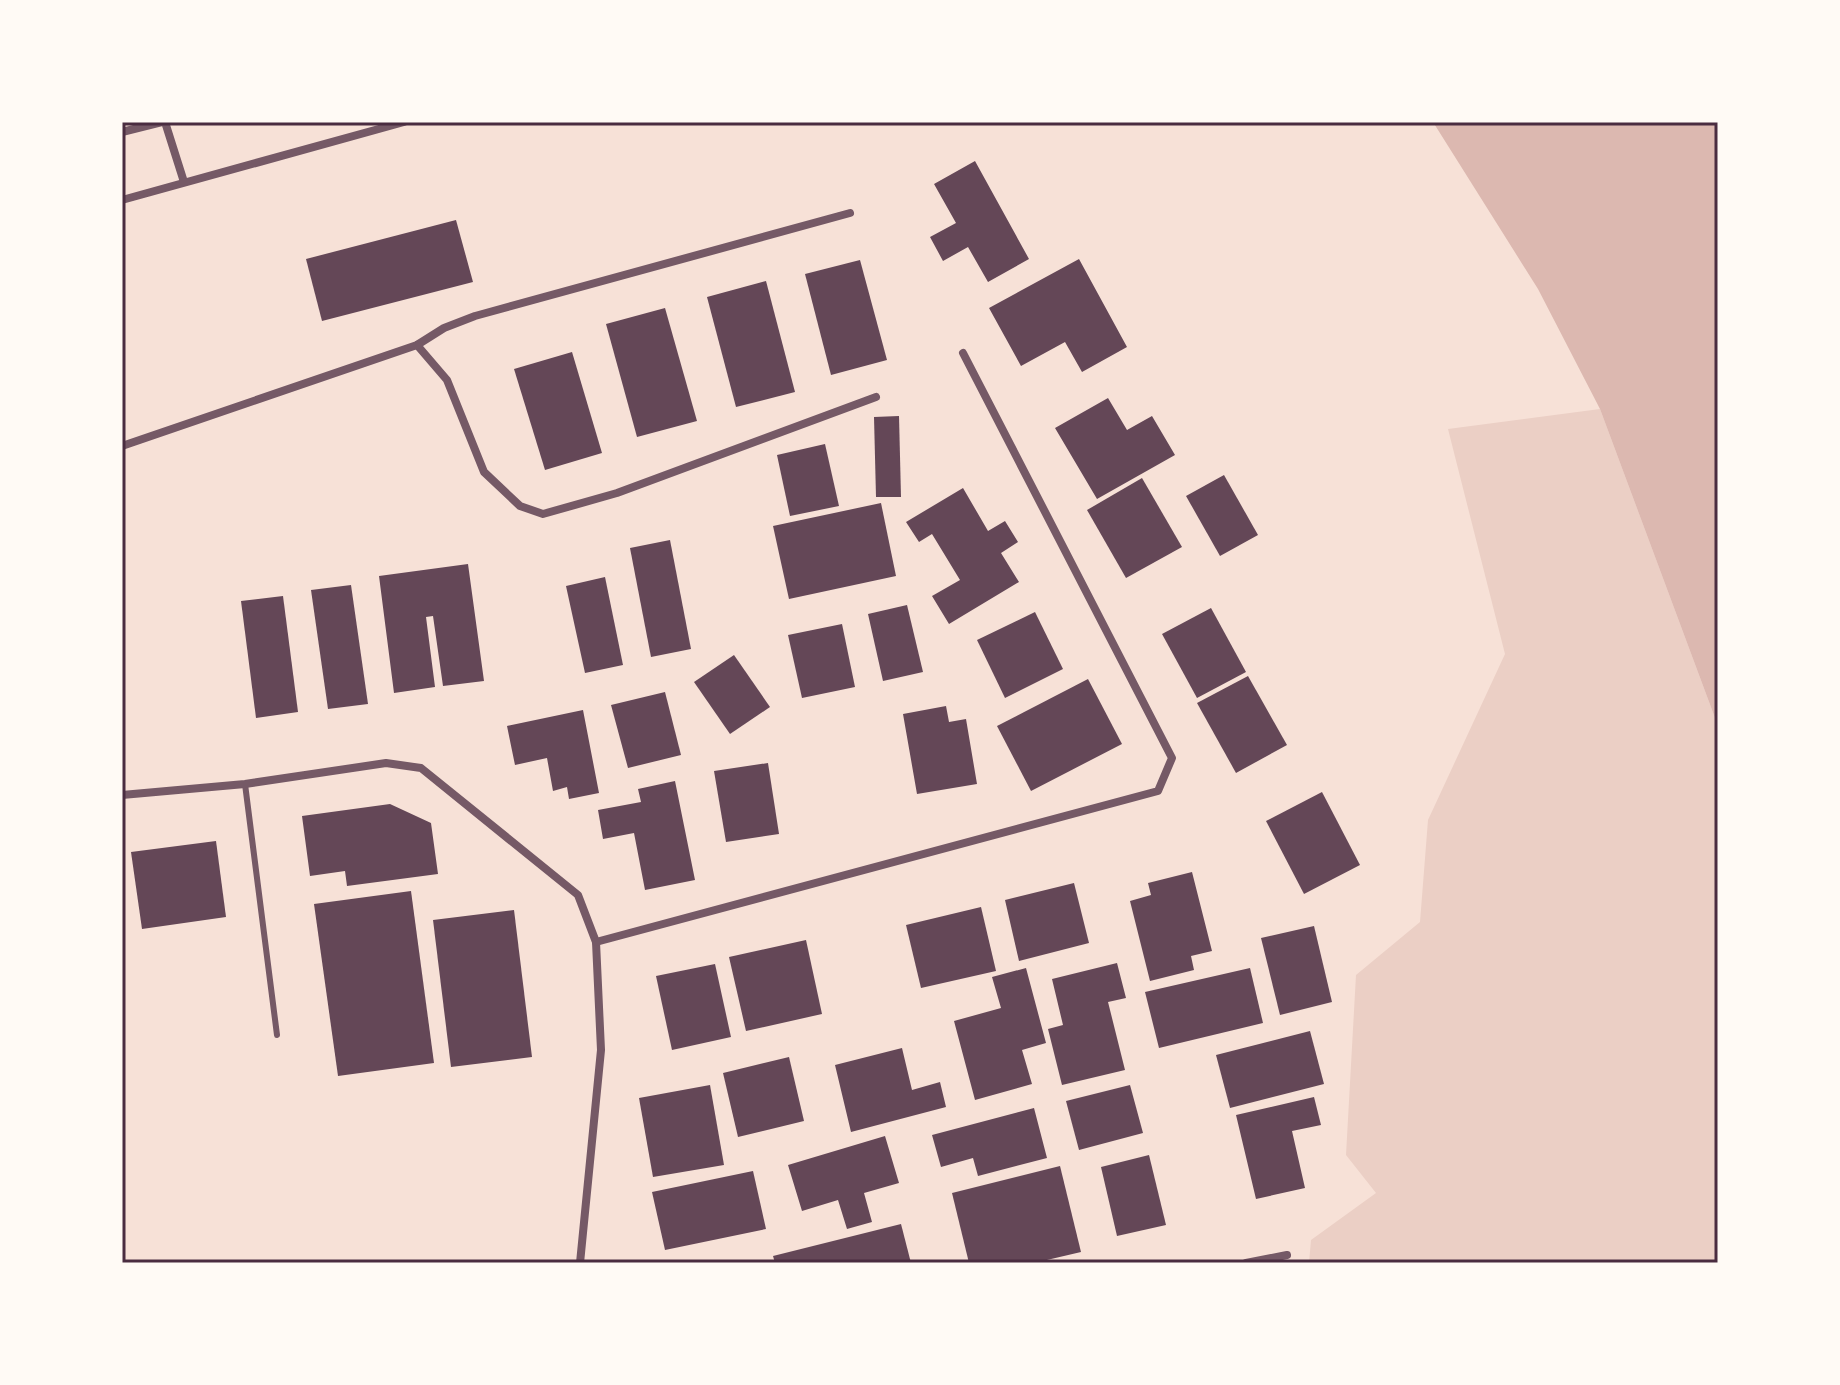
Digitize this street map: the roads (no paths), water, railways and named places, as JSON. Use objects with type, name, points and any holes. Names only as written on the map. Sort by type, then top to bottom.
[{"type":"street","points":[[122,132],[164,122],[184,182]]},
{"type":"street","points":[[122,200],[404,122]]},
{"type":"street","points":[[122,446],[417,345],[444,328],[475,316],[850,213]]},
{"type":"street","points":[[417,345],[447,380],[484,472],[520,506],[543,514],[617,493],[876,397]]},
{"type":"street","points":[[596,942],[1158,791],[1172,758],[963,353]]},
{"type":"street","points":[[122,795],[245,784],[386,763],[421,768],[578,895],[596,942],[601,1050],[580,1263]]},
{"type":"street","points":[[1246,1263],[1287,1255]]},
{"type":"lane","points":[[245,784],[277,1035]]}]
